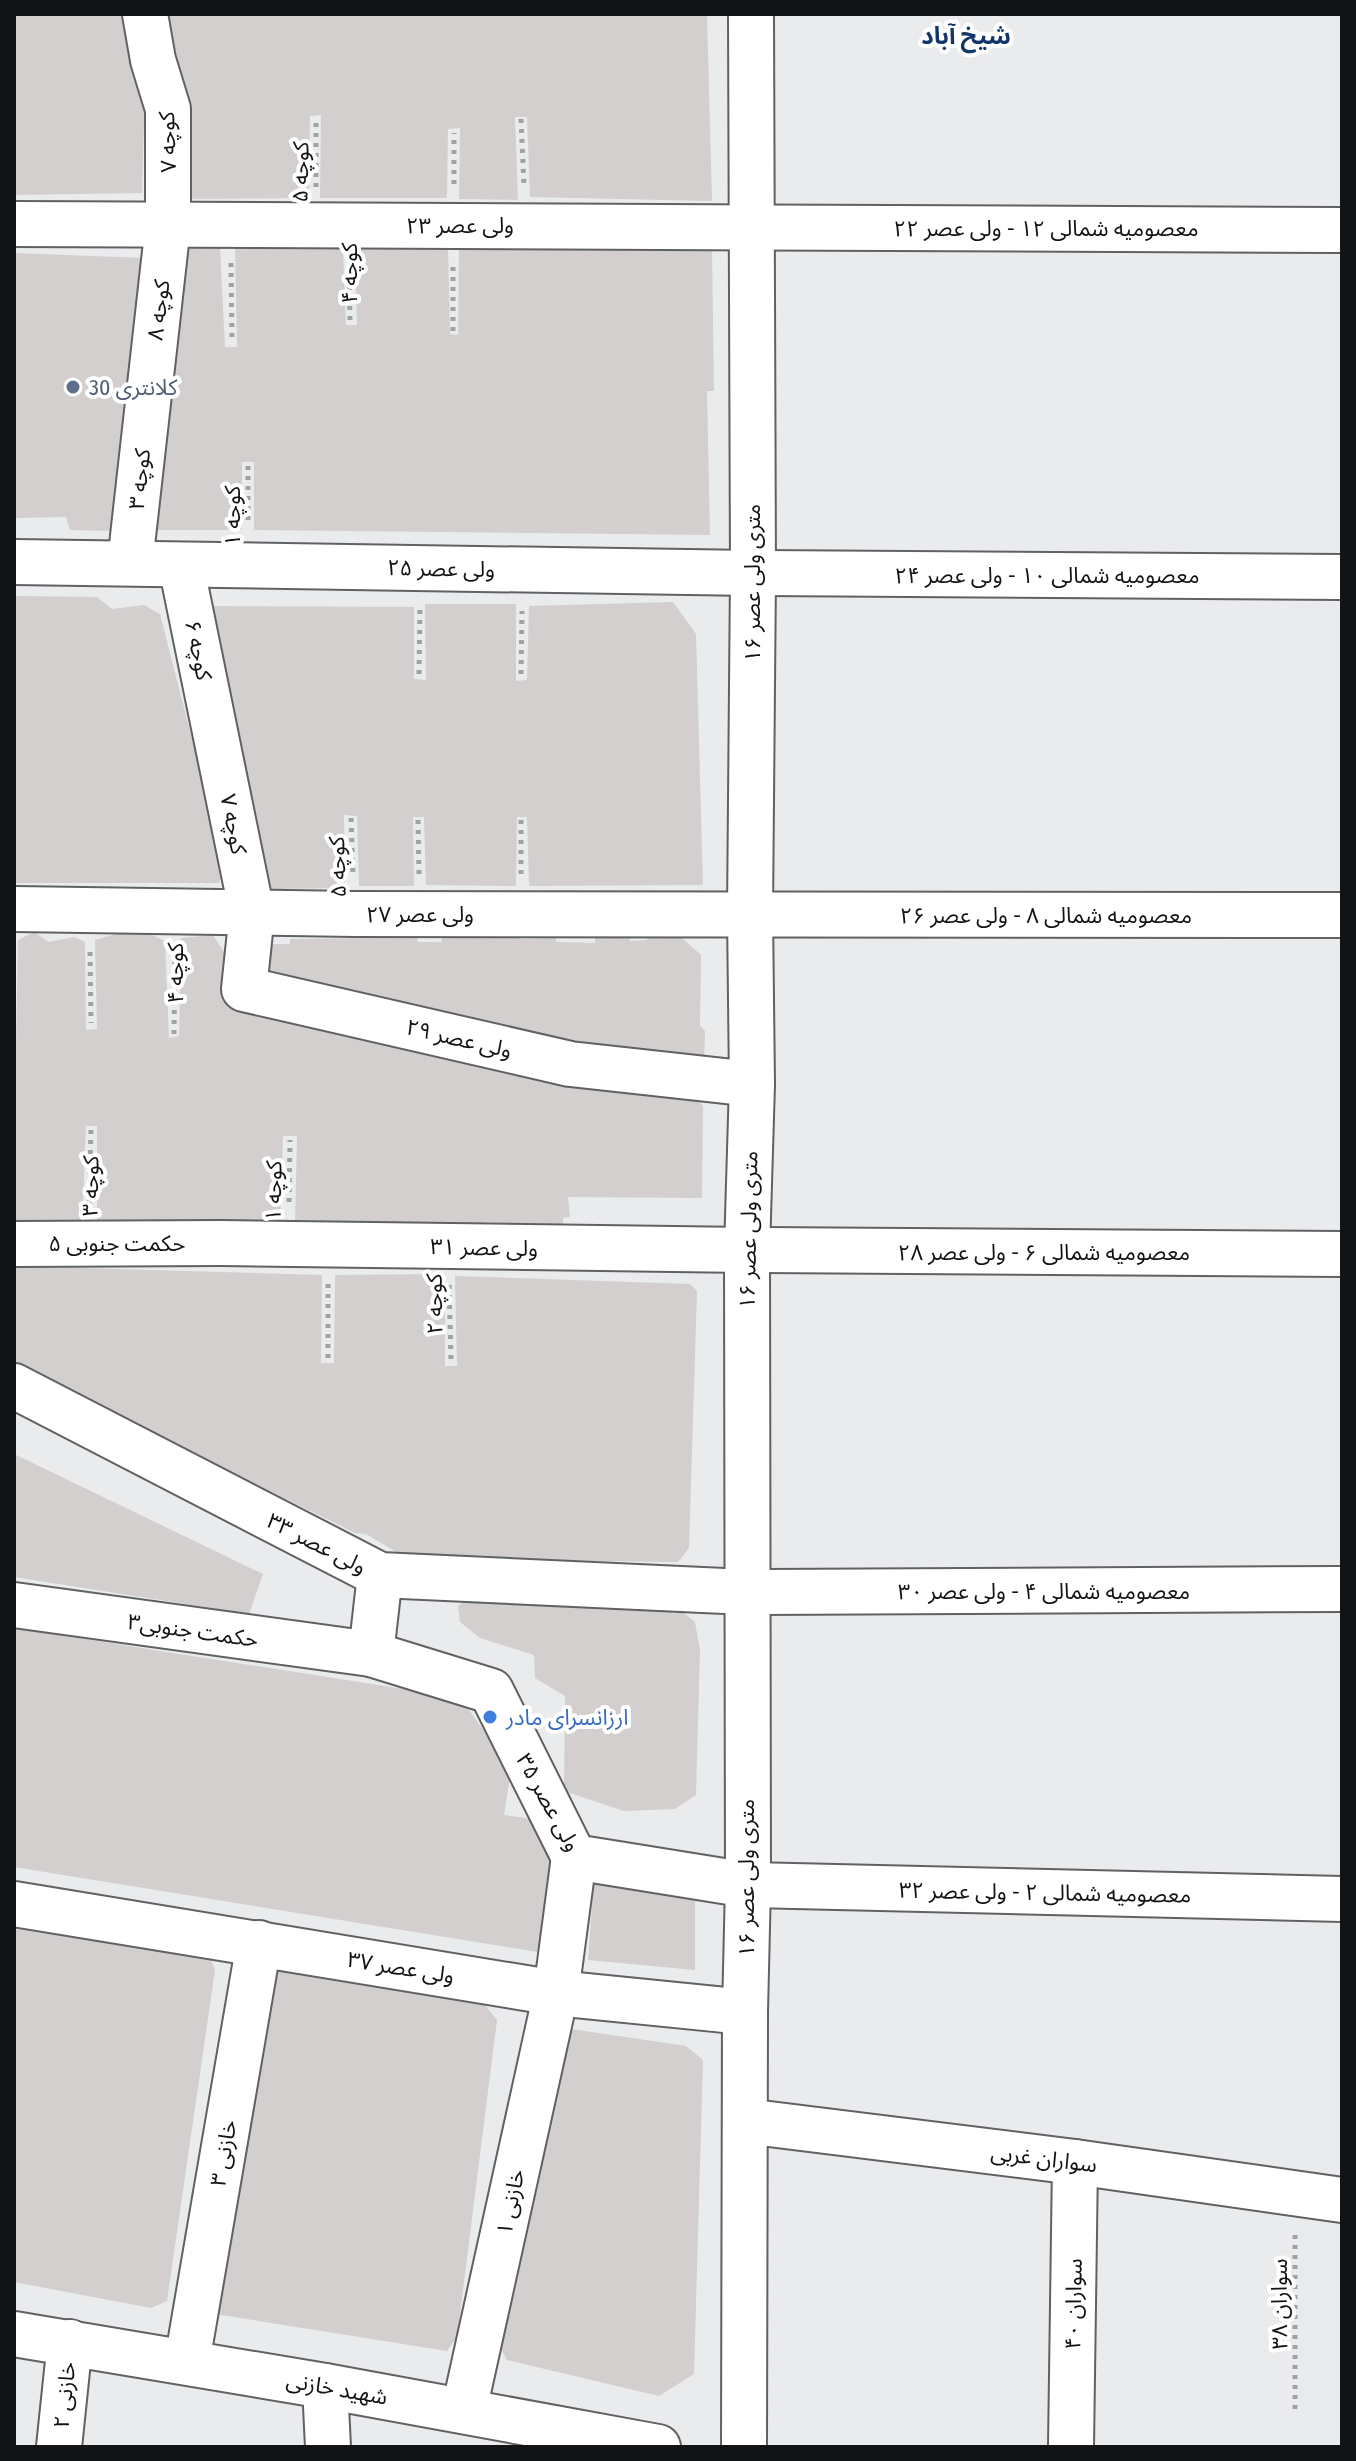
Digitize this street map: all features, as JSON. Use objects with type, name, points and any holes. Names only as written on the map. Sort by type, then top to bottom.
[{"type":"street","name":"کوچه ۷","points":[[145,14],[153,60],[168,109],[168,225]]},
{"type":"street","name":"۱۶ متری ولی عصر","points":[[744,2447],[748,1885],[747,1250],[752,1084],[751,14]]},
{"type":"street","name":"ولی عصر ۲۳","points":[[14,224],[751,226]]},
{"type":"street","name":"کوچه ۸","points":[[148,395],[168,225]]},
{"type":"street","name":"معصومیه شمالی ۱۲ - ولی عصر ۲۲","points":[[751,226],[1342,230]]},
{"type":"street","name":"کوچه ۳","points":[[130,563],[148,395]]},
{"type":"street","name":"ولی عصر ۲۵","points":[[14,562],[753,573]]},
{"type":"street","name":"کوچه ۶","points":[[181,565],[216,736]]},
{"type":"street","name":"معصومیه شمالی ۱۰ - ولی عصر ۲۴","points":[[753,573],[1342,577]]},
{"type":"street","name":"کوچه ۷","points":[[216,736],[252,913]]},
{"type":"street","name":"ولی عصر ۲۷","points":[[14,909],[355,914],[750,914]]},
{"type":"street","name":"ولی عصر ۲۹","points":[[252,913],[244,989],[570,1064],[752,1084]]},
{"type":"street","name":"معصومیه شمالی ۸ - ولی عصر ۲۶","points":[[750,914],[1342,915]]},
{"type":"street","name":"ولی عصر ۳۱","points":[[221,1243],[747,1250]]},
{"type":"street","name":"حکمت جنوبی ۵","points":[[14,1244],[221,1243]]},
{"type":"street","name":"معصومیه شمالی ۶ - ولی عصر ۲۸","points":[[747,1250],[1342,1254]]},
{"type":"street","name":"ولی عصر ۳۳","points":[[14,1386],[380,1575],[746,1592]]},
{"type":"street","points":[[371,1654],[380,1575]]},
{"type":"street","name":"معصومیه شمالی ۴ - ولی عصر ۳۰","points":[[746,1592],[1342,1589]]},
{"type":"street","name":"حکمت جنوبی۳","points":[[14,1605],[371,1654]]},
{"type":"street","name":"ولی عصر ۳۵","points":[[371,1654],[491,1691],[574,1857],[748,1885]]},
{"type":"street","name":"خازنی ۱","points":[[464,2410],[556,1993],[574,1857]]},
{"type":"street","name":"معصومیه شمالی ۲ - ولی عصر ۳۲","points":[[748,1885],[1342,1899]]},
{"type":"street","name":"ولی عصر ۳۷","points":[[14,1904],[556,1993],[745,2012]]},
{"type":"street","name":"خازنی ۳","points":[[187,2362],[259,1943]]},
{"type":"street","name":"سواران غربی","points":[[745,2121],[1075,2162],[1342,2200]]},
{"type":"street","name":"سواران ۴۰","points":[[1071,2447],[1075,2162]]},
{"type":"street","name":"شهید خازنی","points":[[14,2334],[464,2410],[658,2447]]},
{"type":"street","name":"خازنی ۲","points":[[59,2447],[70,2342]]},
{"type":"street","points":[[325,2386],[328,2447]]},
{"type":"path","points":[[521,119],[525,225]]},
{"type":"path","name":"کوچه ۵","points":[[316,120],[332,225]]},
{"type":"path","points":[[453,331],[454,133]]},
{"type":"path","points":[[230,225],[232,342]]},
{"type":"path","name":"کوچه ۴","points":[[332,225],[350,321]]},
{"type":"path","name":"کوچه ۱","points":[[248,466],[249,565]]},
{"type":"path","points":[[419,674],[420,568]]},
{"type":"path","points":[[521,674],[523,569]]},
{"type":"path","name":"کوچه ۵","points":[[351,818],[355,914]]},
{"type":"path","points":[[418,820],[419,913]]},
{"type":"path","points":[[521,820],[521,914]]},
{"type":"path","points":[[89,909],[91,1023]]},
{"type":"path","name":"کوچه ۴","points":[[174,1034],[175,912]]},
{"type":"path","name":"کوچه ۳","points":[[88,1244],[91,1129]]},
{"type":"path","name":"کوچه ۱","points":[[290,1140],[308,1244]]},
{"type":"path","points":[[308,1244],[328,1359]]},
{"type":"path","name":"کوچه ۲","points":[[448,1247],[451,1360]]},
{"type":"path","name":"سواران ۳۸","points":[[1295,2193],[1295,2414]]},
{"type":"building","points":[[14,14],[127,14],[145,83],[142,193],[14,195]]},
{"type":"building","points":[[156,14],[707,14],[712,201],[530,197],[527,117],[515,117],[518,200],[459,199],[460,128],[448,129],[447,198],[320,198],[321,115],[310,116],[309,198],[175,199]]},
{"type":"building","points":[[448,245],[450,334],[455,335],[458,334],[459,246],[712,248],[714,391],[707,391],[710,535],[254,530],[254,462],[242,462],[242,530],[154,530],[175,248],[220,247],[225,347],[237,347],[235,247],[343,249],[346,325],[357,325],[355,249]]},
{"type":"building","name":"کلانتری 30","points":[[14,253],[144,258],[117,531],[70,530],[66,517],[14,518]]},
{"type":"building","points":[[14,596],[97,597],[112,609],[144,605],[160,614],[225,868],[219,883],[14,883]]},
{"type":"building","points":[[673,602],[696,634],[703,885],[529,886],[527,817],[517,817],[516,886],[426,885],[424,817],[413,817],[414,886],[359,886],[357,816],[344,815],[345,888],[270,889],[262,883],[192,606],[414,607],[414,679],[426,680],[425,604],[516,604],[516,681],[527,680],[529,606]]},
{"type":"building","points":[[400,930],[417,936],[418,942],[442,942],[441,933],[509,930],[521,939],[555,938],[557,942],[595,943],[595,937],[630,935],[630,941],[647,940],[646,935],[660,934],[665,938],[682,938],[701,955],[700,1025],[705,1031],[704,1067],[551,1045],[261,973],[264,944],[290,944],[290,939],[369,938],[369,933]]},
{"type":"building","points":[[34,932],[49,942],[74,937],[85,942],[86,1030],[97,1029],[95,940],[116,934],[150,934],[165,941],[169,1038],[179,1036],[181,938],[213,935],[228,958],[226,995],[692,1092],[703,1106],[702,1198],[568,1197],[570,1217],[563,1218],[563,1230],[487,1222],[475,1232],[414,1230],[413,1223],[295,1227],[297,1136],[283,1136],[280,1227],[108,1230],[97,1221],[97,1126],[86,1126],[82,1230],[14,1228],[14,1045],[18,940]]},
{"type":"building","points":[[14,1266],[322,1275],[321,1363],[334,1363],[335,1275],[445,1274],[445,1366],[457,1366],[455,1276],[690,1284],[697,1291],[689,1548],[678,1562],[444,1559],[398,1553],[366,1534],[355,1533],[14,1365]]},
{"type":"building","points":[[14,1454],[263,1574],[249,1614],[14,1577]]},
{"type":"building","points":[[470,1597],[684,1613],[695,1622],[700,1650],[696,1795],[675,1809],[624,1811],[564,1791],[565,1696],[535,1678],[534,1655],[480,1638],[460,1622],[458,1606]]},
{"type":"building","points":[[14,1628],[461,1698],[511,1770],[504,1815],[531,1819],[560,1868],[544,1953],[14,1867]]},
{"type":"building","points":[[595,1865],[695,1892],[695,1970],[588,1960]]},
{"type":"building","points":[[14,1929],[210,1957],[215,1970],[167,2301],[151,2308],[14,2282]]},
{"type":"building","points":[[264,1968],[484,2004],[497,2020],[457,2337],[447,2351],[209,2313]]},
{"type":"building","points":[[558,2027],[686,2046],[703,2060],[694,2374],[659,2396],[507,2360],[498,2344]]},
{"type":"place","name":"کلانتری 30","points":[[73,387]]},
{"type":"place","name":"ارزانسرای مادر","points":[[490,1717]]},
{"type":"district","name":"شیخ آباد","points":[[966,36]]}]
